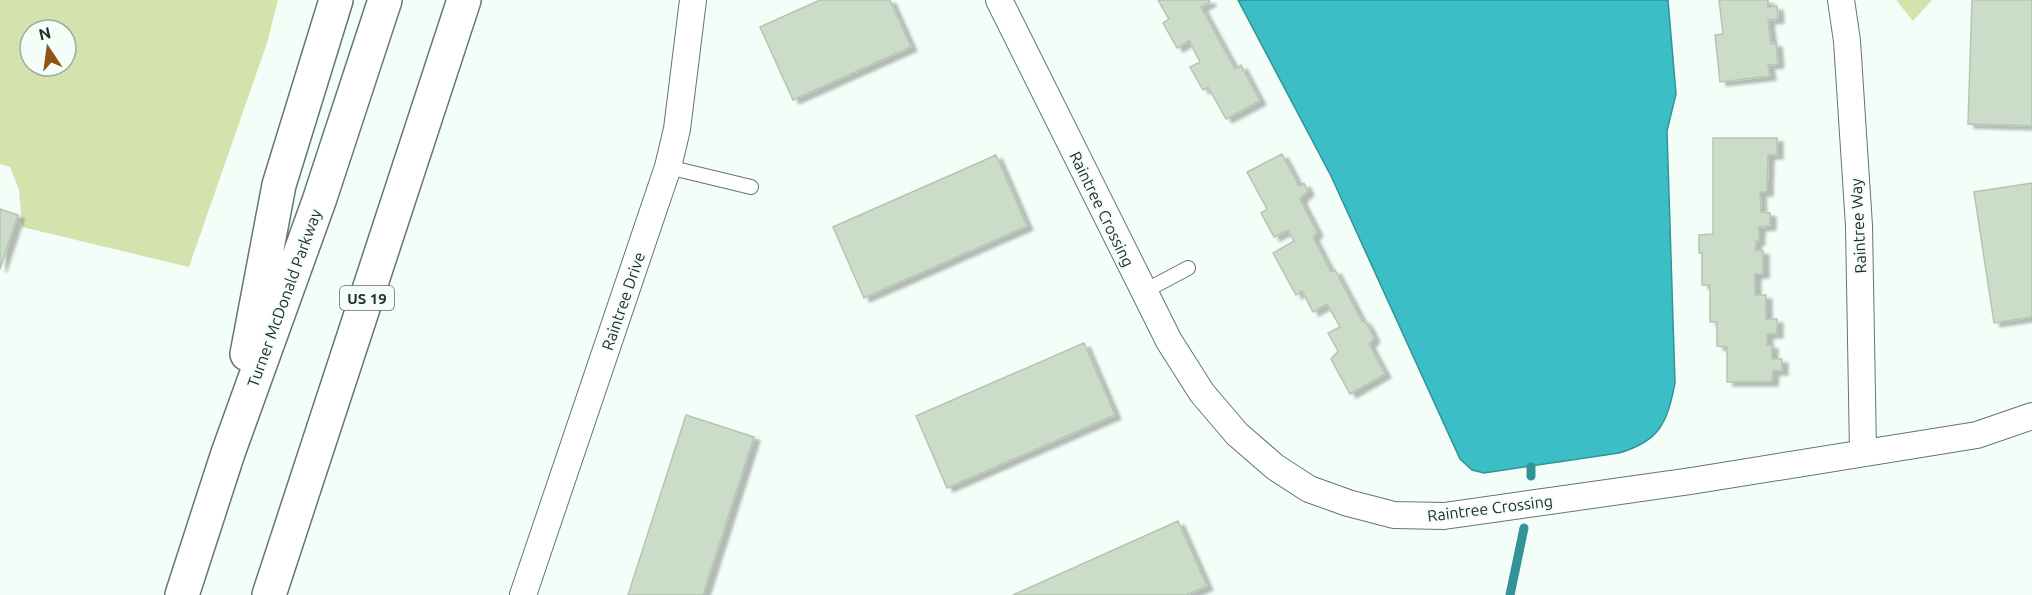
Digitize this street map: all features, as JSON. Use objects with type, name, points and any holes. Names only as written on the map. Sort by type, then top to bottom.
[{"type":"highway","points":[[228,453],[279,184],[336,0]]},
{"type":"highway","name":"Turner McDonald Parkway","points":[[182,595],[228,453],[319,201],[385,0]]},
{"type":"highway","name":"US 19","points":[[269,595],[464,0]]},
{"type":"street","name":"Raintree Drive","points":[[523,595],[668,167],[678,120],[693,0]]},
{"type":"street","name":"Raintree Crossing","points":[[999,0],[1169,341],[1203,393],[1237,434],[1275,467],[1309,489],[1348,503],[1394,515],[1444,516],[1691,481],[1977,435],[2032,416]]},
{"type":"street","name":"Raintree Way","points":[[1841,0],[1847,41],[1859,226],[1863,452]]},
{"type":"lane","points":[[668,167],[751,187]]},
{"type":"lane","points":[[1143,292],[1188,268]]},
{"type":"green space","points":[[0,0],[278,0],[267,43],[189,267],[22,227],[19,190],[10,167],[0,164]]},
{"type":"green space","points":[[1896,0],[1932,0],[1913,21]]},
{"type":"water","points":[[1238,0],[1668,0],[1676,94],[1667,131],[1675,383],[1665,420],[1653,436],[1644,443],[1619,453],[1484,473],[1472,470],[1460,459],[1331,176]]},
{"type":"building","points":[[820,0],[890,0],[911,47],[793,100],[760,27]]},
{"type":"building","points":[[1158,0],[1209,0],[1210,2],[1201,7],[1235,69],[1241,65],[1260,101],[1226,119],[1208,87],[1203,90],[1190,67],[1200,62],[1189,41],[1177,48],[1163,23],[1169,19]]},
{"type":"building","points":[[1719,0],[1768,0],[1768,7],[1777,6],[1778,19],[1768,20],[1771,44],[1776,43],[1778,64],[1768,65],[1770,76],[1720,82],[1715,35],[1723,34]]},
{"type":"building","points":[[1972,0],[2032,0],[2032,126],[1968,124]]},
{"type":"building","points":[[1713,138],[1777,138],[1777,155],[1768,155],[1767,192],[1760,192],[1761,212],[1770,213],[1770,226],[1759,227],[1759,241],[1756,241],[1755,250],[1763,251],[1763,274],[1755,274],[1755,295],[1766,295],[1766,319],[1777,319],[1777,334],[1767,334],[1767,345],[1772,345],[1772,359],[1782,359],[1782,371],[1773,371],[1772,382],[1727,382],[1727,347],[1717,346],[1717,322],[1710,322],[1710,285],[1702,285],[1702,253],[1699,253],[1699,235],[1713,234]]},
{"type":"building","points":[[1282,154],[1299,186],[1304,183],[1308,191],[1300,199],[1317,232],[1313,237],[1331,272],[1335,270],[1362,321],[1364,320],[1368,326],[1374,338],[1369,344],[1385,374],[1350,394],[1331,359],[1338,351],[1328,333],[1340,327],[1327,304],[1313,312],[1302,291],[1296,295],[1273,253],[1294,241],[1288,230],[1274,237],[1261,213],[1267,209],[1247,172]]},
{"type":"building","points":[[996,155],[1027,226],[864,298],[833,227]]},
{"type":"building","points":[[2032,183],[2032,317],[1994,323],[1974,192]]},
{"type":"building","points":[[0,209],[18,215],[0,269]]},
{"type":"building","points":[[1084,343],[1115,415],[947,488],[916,416]]},
{"type":"building","points":[[686,415],[754,437],[703,595],[628,595]]},
{"type":"building","points":[[1178,521],[1207,586],[1187,595],[1013,595]]},
{"type":"waterway","points":[[1531,467],[1531,476]]},
{"type":"waterway","points":[[1510,595],[1524,528]]}]
